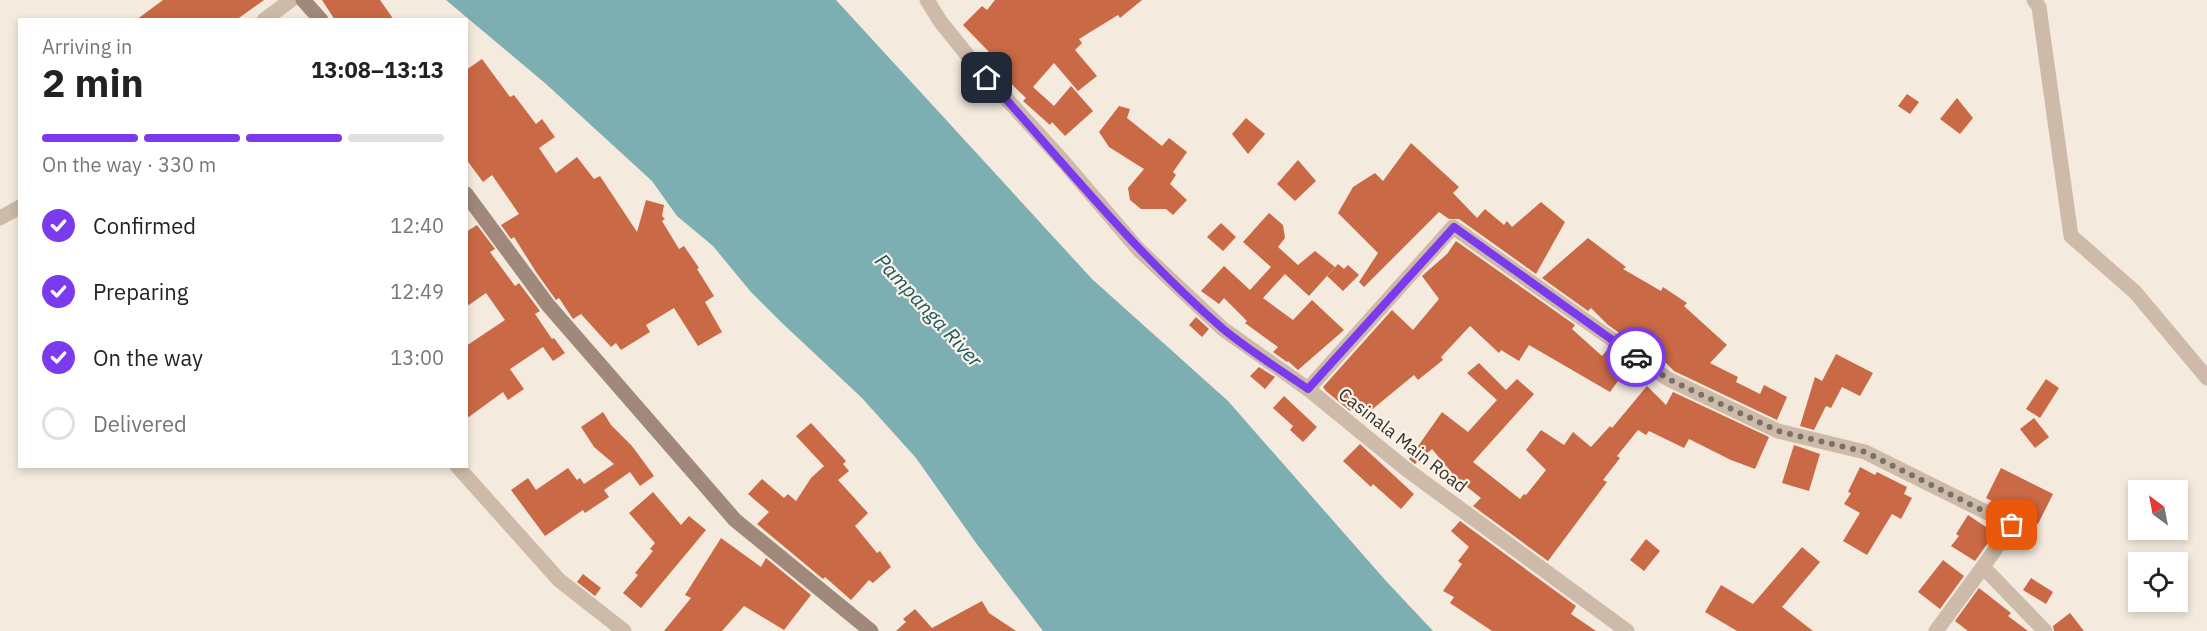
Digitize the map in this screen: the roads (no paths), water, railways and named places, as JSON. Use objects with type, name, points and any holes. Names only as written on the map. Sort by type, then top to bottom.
[{"type":"main road","points":[[303,0],[319,18]]},
{"type":"main road","points":[[468,197],[548,305],[735,520],[871,631]]},
{"type":"street","points":[[267,18],[291,0]]},
{"type":"street","name":"Casinala Main Road","points":[[927,0],[940,21],[972,61],[1063,161],[1138,249],[1224,329],[1308,389],[1458,508],[1627,631]]},
{"type":"street","points":[[2034,0],[2039,7],[2071,236],[2135,292],[2207,378]]},
{"type":"street","points":[[0,218],[18,208]]},
{"type":"street","points":[[1308,389],[1454,227],[1668,379],[1778,431],[1865,452],[2012,525],[1936,631]]},
{"type":"street","points":[[459,468],[559,580],[624,631]]},
{"type":"street","points":[[1983,567],[2045,631]]},
{"type":"water","name":"Pampanga River","points":[[446,0],[836,0],[1092,279],[1228,401],[1386,581],[1433,631],[1043,631],[976,543],[916,458],[862,398],[751,292],[713,246],[677,216],[652,181],[546,84]]}]
